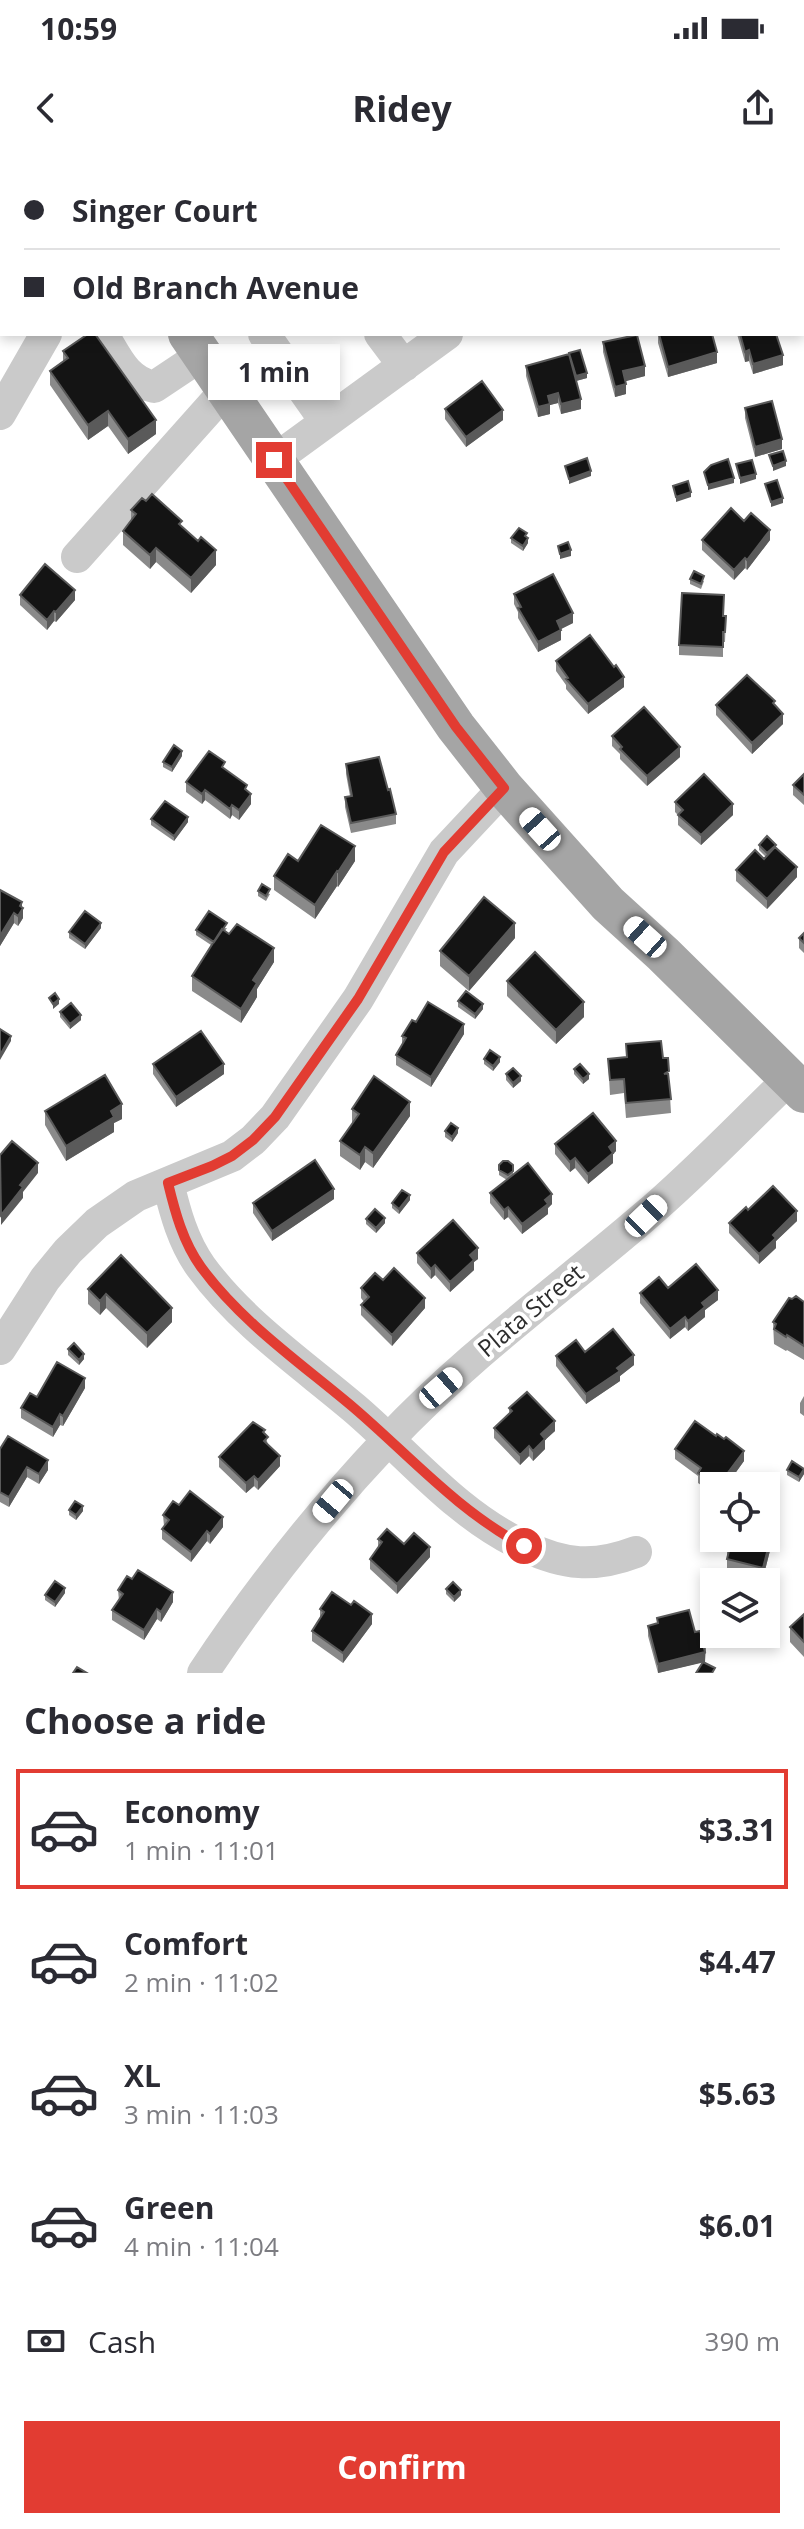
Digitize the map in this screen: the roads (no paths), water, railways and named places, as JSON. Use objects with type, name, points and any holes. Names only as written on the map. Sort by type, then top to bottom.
[{"type":"main road","points":[[195,345],[456,727],[504,788],[608,904],[797,1086]]},
{"type":"street","points":[[0,414],[45,336]]},
{"type":"street","points":[[106,336],[124,371],[141,384],[154,387],[195,345]]},
{"type":"street","points":[[265,336],[326,422]]},
{"type":"street","points":[[382,336],[404,366]]},
{"type":"street","points":[[274,460],[444,336]]},
{"type":"street","points":[[77,557],[226,390]]},
{"type":"street","points":[[0,1349],[45,1279],[82,1236],[114,1209],[232,1156],[275,1117],[358,999],[444,852],[504,788]]},
{"type":"street","name":"Plata Street","points":[[203,1673],[273,1572],[389,1439],[441,1388],[540,1301],[646,1216],[797,1086]]},
{"type":"street","points":[[168,1183],[186,1242],[201,1267],[263,1333],[389,1439],[474,1516],[524,1546],[573,1563],[615,1560],[636,1552]]}]
